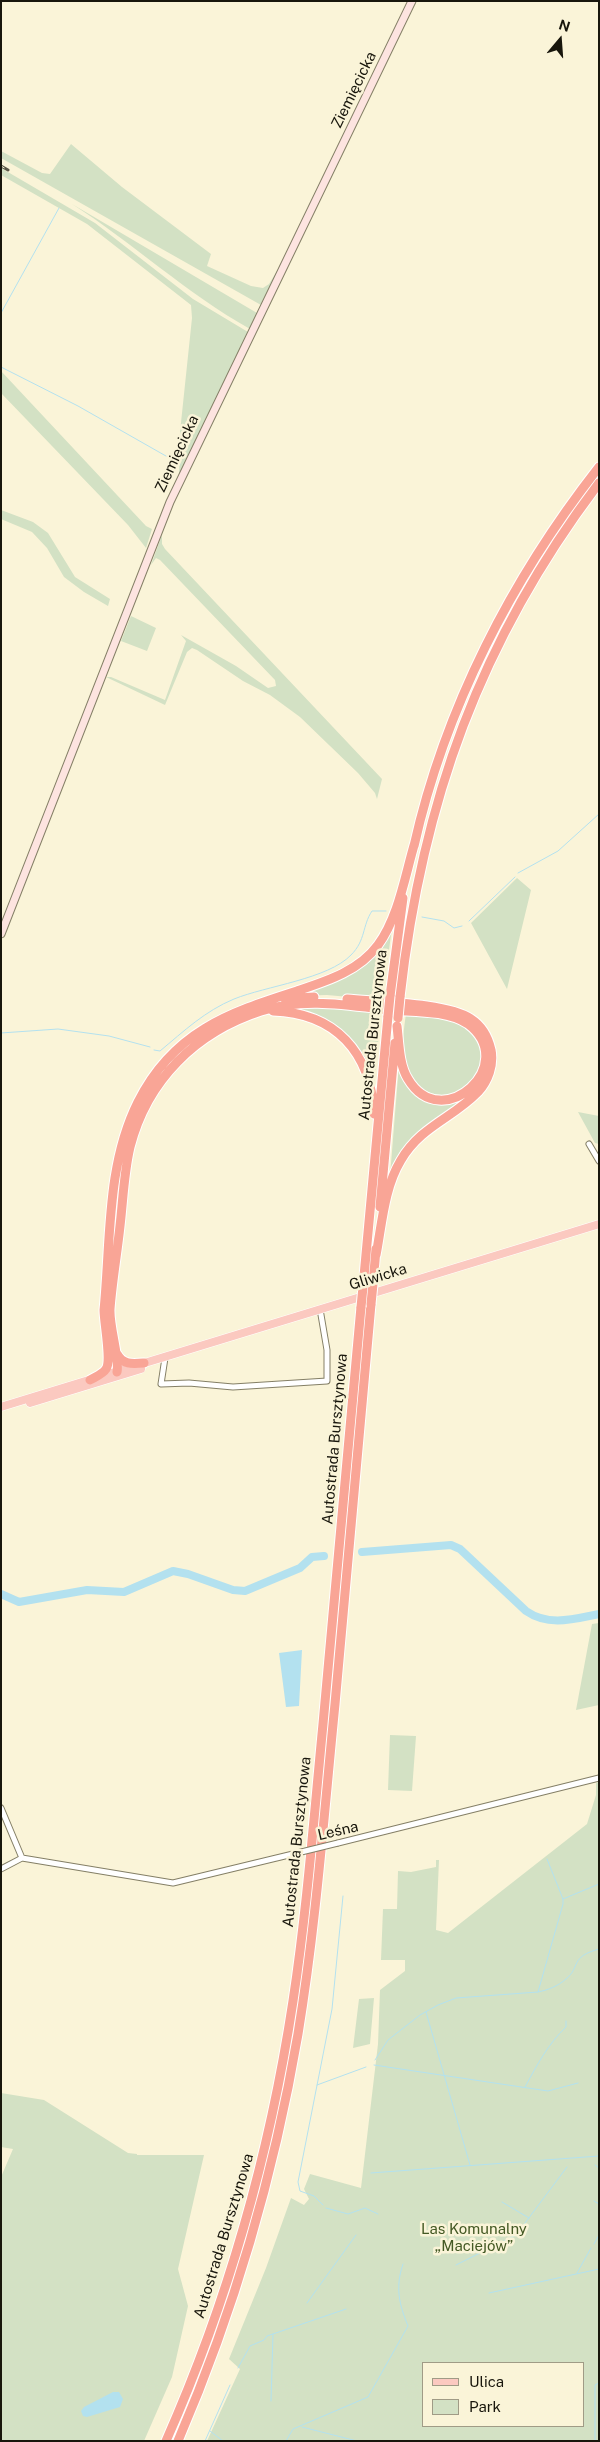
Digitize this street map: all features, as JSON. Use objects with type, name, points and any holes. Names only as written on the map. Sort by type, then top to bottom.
[{"type":"highway","name":"Autostrada Bursztynowa","points":[[166,2441],[204,2348],[238,2247],[263,2152],[286,2041],[309,1870],[390,996],[400,917],[415,842],[443,748],[472,675],[509,601],[558,523],[599,467]]},
{"type":"highway","name":"Autostrada Bursztynowa","points":[[178,2441],[212,2354],[247,2251],[279,2131],[296,2043],[319,1873],[397,1022],[418,873],[434,809],[452,753],[475,694],[528,588],[566,529],[599,484]]},
{"type":"highway","points":[[118,1374],[112,1352],[111,1302],[126,1172],[135,1128],[158,1084],[184,1054],[216,1030],[252,1010],[327,981],[356,966],[368,956],[385,934],[392,919],[415,842]]},
{"type":"highway","points":[[252,1010],[289,998],[311,997],[436,1008],[460,1013],[470,1018],[485,1034],[492,1054],[489,1074],[478,1092],[420,1135],[401,1160],[388,1193],[376,1255]]},
{"type":"highway","points":[[252,1010],[320,1003],[435,1014],[458,1019],[474,1030],[483,1045],[484,1064],[479,1080],[466,1093],[455,1098],[434,1099],[424,1095],[408,1079],[403,1068],[397,1022]]},
{"type":"highway","points":[[252,1010],[303,1014],[328,1025],[351,1045],[360,1057],[372,1088],[375,1148]]},
{"type":"highway","points":[[112,1352],[124,1362],[144,1363]]},
{"type":"highway","points":[[90,1380],[107,1368],[112,1352]]},
{"type":"main road","name":"Gliwicka","points":[[118,1374],[320,1309],[599,1224]]},
{"type":"main road","name":"Gliwicka","points":[[118,1374],[144,1363],[165,1358]]},
{"type":"main road","points":[[1,1409],[90,1380],[118,1374]]},
{"type":"main road","points":[[1,1409],[118,1374]]},
{"type":"street","name":"Ziemięcicka","points":[[1,934],[170,502],[412,1]]},
{"type":"street","points":[[589,1144],[599,1161]]},
{"type":"street","points":[[165,1358],[161,1384],[190,1383],[233,1387],[327,1381],[327,1350],[320,1309]]},
{"type":"street","name":"Leśna","points":[[22,1858],[173,1883],[599,1778]]},
{"type":"street","points":[[1,1808],[22,1858],[1,1869]]},
{"type":"green space","points":[[71,144],[122,187],[211,254],[207,266],[251,286],[263,288],[269,284],[282,263],[261,305],[1,158],[1,151],[42,173],[50,174]]},
{"type":"green space","points":[[1,168],[95,223],[193,299],[248,332],[179,476],[180,432],[192,318],[191,305],[87,224],[1,175]]},
{"type":"green space","points":[[72,204],[257,313],[250,329],[204,300]]},
{"type":"green space","points":[[1,371],[146,526],[152,529],[146,548],[128,525],[1,393]]},
{"type":"green space","points":[[1,510],[33,522],[48,533],[75,577],[110,599],[108,606],[84,592],[64,577],[47,548],[32,532],[1,519]]},
{"type":"green space","points":[[162,535],[162,544],[165,549],[382,779],[377,799],[375,793],[358,773],[300,717],[270,695],[243,681],[197,650],[192,648],[187,652],[165,705],[106,677],[111,677],[165,700],[186,641],[181,635],[236,666],[268,688],[276,686],[275,680],[160,560],[156,558],[151,565]]},
{"type":"green space","points":[[131,616],[156,628],[147,651],[121,641]]},
{"type":"green space","points":[[517,878],[531,890],[507,989],[471,923]]},
{"type":"green space","points":[[392,928],[382,1000],[327,995],[288,996],[343,976]]},
{"type":"green space","points":[[301,1006],[381,1011],[374,1090],[350,1040],[285,1007]]},
{"type":"green space","points":[[406,1007],[445,1012],[458,1015],[469,1021],[478,1028],[485,1038],[488,1052],[488,1062],[487,1071],[478,1088],[430,1124],[416,1137],[399,1159],[390,1176],[399,1064],[409,1084],[426,1099],[444,1102],[462,1097],[476,1085],[485,1069],[487,1051],[481,1033],[463,1019],[435,1011],[406,1009]]},
{"type":"green space","points":[[406,1013],[449,1019],[459,1023],[471,1032],[480,1048],[481,1063],[477,1076],[469,1086],[458,1092],[444,1095],[431,1093],[418,1086],[405,1066],[403,1043]]},
{"type":"green space","points":[[578,1112],[599,1116],[599,1144],[595,1143]]},
{"type":"green space","points":[[599,1623],[599,1705],[576,1710],[592,1624]]},
{"type":"green space","points":[[390,1735],[416,1736],[412,1791],[388,1790]]},
{"type":"green space","name":"Las Komunalny „Maciejów”","points":[[599,1782],[599,2441],[207,2441],[240,2369],[229,2359],[266,2268],[291,2198],[304,2205],[309,2199],[304,2189],[310,2174],[361,2188],[378,2044],[380,1990],[405,1971],[405,1960],[381,1960],[383,1909],[397,1909],[398,1871],[411,1872],[436,1867],[436,1860],[439,1860],[436,1930],[448,1933],[587,1824],[596,1795],[596,1783]]},
{"type":"green space","points":[[374,1998],[370,2044],[353,2048],[359,1999]]},
{"type":"green space","points":[[1,2093],[44,2100],[128,2153],[137,2155],[204,2155],[178,2269],[188,2306],[172,2377],[144,2441],[1,2441],[1,2177],[13,2149],[1,2147]]},
{"type":"water","points":[[302,1650],[299,1706],[286,1707],[279,1653]]},
{"type":"water","points":[[113,2392],[119,2392],[123,2399],[120,2407],[87,2417],[83,2416],[81,2411],[84,2407]]},
{"type":"waterway","points":[[1,313],[59,208]]},
{"type":"waterway","points":[[1,367],[78,406],[180,464]]},
{"type":"waterway","points":[[518,873],[558,851],[599,814]]},
{"type":"waterway","points":[[469,921],[515,877]]},
{"type":"waterway","points":[[154,1050],[160,1051],[195,1022],[223,1004],[247,994],[312,976],[341,963],[351,955],[359,944],[372,911],[386,911]]},
{"type":"waterway","points":[[422,917],[444,921],[454,928],[462,926]]},
{"type":"waterway","points":[[1,1033],[58,1029],[109,1036],[150,1047]]},
{"type":"waterway","points":[[362,1552],[451,1545],[460,1549],[526,1611],[535,1616],[544,1619],[562,1620],[599,1614]]},
{"type":"waterway","points":[[1,1594],[19,1602],[87,1590],[124,1592],[173,1571],[188,1574],[233,1590],[245,1591],[300,1568],[312,1557],[324,1556]]},
{"type":"waterway","points":[[538,1992],[563,1904],[563,1899],[547,1859]]},
{"type":"waterway","points":[[563,1899],[599,1884]]},
{"type":"waterway","points":[[323,2205],[314,2196],[300,2191],[298,2182],[332,2009],[343,1896]]},
{"type":"waterway","points":[[375,2060],[388,2040],[420,2015],[438,2005],[456,1998],[538,1992],[549,1989],[566,1979],[583,1955],[599,1949]]},
{"type":"waterway","points":[[426,2012],[470,2165]]},
{"type":"waterway","points":[[525,2087],[548,2048],[566,2027],[566,2021]]},
{"type":"waterway","points":[[374,2065],[548,2091],[578,2083]]},
{"type":"waterway","points":[[317,2085],[366,2067]]},
{"type":"waterway","points":[[371,2173],[599,2156]]},
{"type":"waterway","points":[[595,2165],[599,2168]]},
{"type":"waterway","points":[[456,2265],[516,2235],[567,2167]]},
{"type":"waterway","points":[[594,2201],[599,2204]]},
{"type":"waterway","points":[[502,2202],[529,2218]]},
{"type":"waterway","points":[[326,2208],[348,2214],[365,2208],[378,2214]]},
{"type":"waterway","points":[[307,2303],[356,2235]]},
{"type":"waterway","points":[[594,2244],[599,2235]]},
{"type":"waterway","points":[[577,2273],[591,2248]]},
{"type":"waterway","points":[[286,2441],[293,2429],[368,2397],[408,2326],[399,2295],[399,2280],[403,2264]]},
{"type":"waterway","points":[[489,2293],[599,2269]]},
{"type":"waterway","points":[[238,2368],[250,2346],[264,2340],[267,2336],[346,2309]]},
{"type":"waterway","points":[[271,2401],[273,2334]]},
{"type":"waterway","points":[[595,2441],[595,2385],[599,2383]]},
{"type":"waterway","points":[[205,2441],[230,2385]]},
{"type":"waterway","points":[[302,2427],[357,2441]]},
{"type":"waterway","points":[[210,2431],[223,2441]]},
{"type":"railway","points":[[1,166],[8,170]]}]
